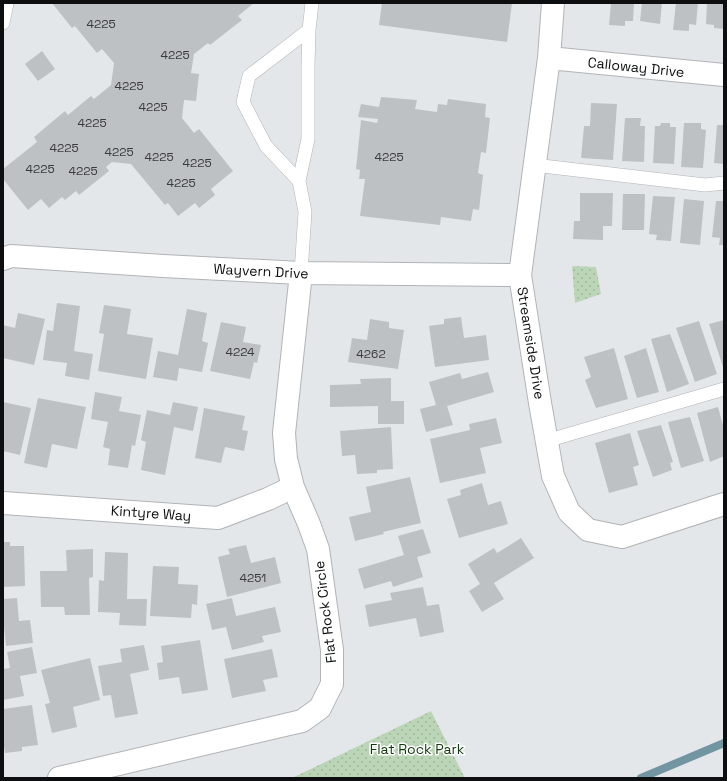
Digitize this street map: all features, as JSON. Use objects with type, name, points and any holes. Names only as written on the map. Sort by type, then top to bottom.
[{"type":"street","name":"Streamside Drive","points":[[554,3],[549,58],[520,275],[546,441],[553,476],[569,512],[588,530],[622,537],[724,504]]},
{"type":"street","name":"Calloway Drive","points":[[549,58],[724,75]]},
{"type":"street","name":"Wayvern Drive","points":[[3,259],[11,256],[301,273],[520,275]]},
{"type":"street","name":"Flat Rock Circle","points":[[59,778],[302,721],[320,708],[332,684],[332,650],[318,549],[293,487],[286,459],[284,433],[301,273]]},
{"type":"street","name":"Kintyre Way","points":[[3,503],[218,518],[268,499],[293,487]]},
{"type":"lane","points":[[3,23],[7,3]]},
{"type":"lane","points":[[301,273],[305,212],[299,182],[308,139],[309,30],[312,3]]},
{"type":"lane","points":[[299,182],[266,146],[243,102],[249,76],[309,30]]},
{"type":"lane","points":[[534,165],[705,185],[724,183]]},
{"type":"lane","points":[[546,441],[724,389]]},
{"type":"green space","points":[[572,266],[596,267],[601,294],[575,303]]},
{"type":"green space","name":"Flat Rock Park","points":[[431,711],[465,778],[292,778]]},
{"type":"building","points":[[52,3],[254,3],[238,16],[242,20],[210,45],[208,43],[194,54],[191,73],[199,74],[196,101],[184,100],[182,118],[194,133],[199,129],[233,171],[211,189],[215,195],[199,208],[195,203],[178,216],[168,203],[165,205],[131,164],[112,162],[106,167],[109,171],[79,195],[76,191],[65,200],[62,197],[49,208],[41,199],[28,210],[3,179],[3,169],[37,142],[34,137],[65,111],[68,115],[91,96],[94,99],[111,85],[114,63],[102,49],[97,53],[75,26],[72,28]]},
{"type":"building","points":[[382,3],[512,3],[507,42],[379,25]]},
{"type":"building","points":[[611,3],[634,3],[633,21],[625,21],[625,26],[609,25]]},
{"type":"building","points":[[642,3],[662,3],[660,24],[640,21]]},
{"type":"building","points":[[676,3],[698,3],[696,25],[689,24],[689,31],[673,30]]},
{"type":"building","points":[[707,3],[724,3],[724,29],[714,28],[714,25],[706,24]]},
{"type":"building","points":[[42,51],[55,69],[38,81],[25,64]]},
{"type":"building","points":[[381,97],[417,100],[415,109],[437,112],[438,104],[447,105],[448,99],[486,104],[485,117],[490,118],[486,153],[481,152],[478,173],[483,175],[479,210],[473,209],[471,221],[441,217],[440,225],[360,216],[365,179],[359,179],[360,170],[356,169],[361,120],[377,123],[378,119],[358,117],[361,104],[379,107]]},
{"type":"building","points":[[591,103],[617,104],[613,160],[581,158],[584,126],[590,126]]},
{"type":"building","points":[[625,118],[641,118],[640,126],[645,126],[644,162],[622,161]]},
{"type":"building","points":[[661,123],[670,123],[670,127],[676,127],[674,164],[653,163],[655,126],[660,126]]},
{"type":"building","points":[[684,123],[701,123],[701,129],[706,130],[703,168],[681,167]]},
{"type":"building","points":[[717,125],[724,125],[724,164],[714,163]]},
{"type":"building","points":[[580,193],[613,193],[612,226],[603,226],[603,240],[573,239],[574,221],[580,221]]},
{"type":"building","points":[[623,194],[645,194],[644,230],[622,230]]},
{"type":"building","points":[[653,196],[675,197],[671,241],[656,240],[657,235],[649,234]]},
{"type":"building","points":[[684,199],[704,201],[700,245],[680,243]]},
{"type":"building","points":[[716,201],[724,201],[724,245],[719,245],[720,238],[712,237]]},
{"type":"building","points":[[57,303],[80,306],[74,351],[93,354],[89,380],[65,376],[67,363],[43,360],[47,330],[53,331]]},
{"type":"building","points":[[104,305],[131,309],[127,334],[153,338],[146,379],[98,371],[104,334],[99,333]]},
{"type":"building","points":[[187,309],[207,313],[202,341],[208,343],[202,372],[179,368],[177,381],[153,377],[158,351],[178,355]]},
{"type":"building","points":[[18,313],[45,319],[34,365],[3,358],[3,325],[15,328]]},
{"type":"building","points":[[461,317],[464,338],[486,335],[489,360],[435,367],[429,326],[444,324],[444,319]]},
{"type":"building","points":[[370,319],[389,322],[389,328],[404,330],[398,369],[348,362],[352,338],[367,340]]},
{"type":"building","points":[[724,320],[724,370],[709,324]]},
{"type":"building","points":[[699,321],[717,374],[695,382],[676,328]]},
{"type":"building","points":[[221,322],[246,327],[243,342],[261,345],[257,363],[254,362],[250,379],[210,371]]},
{"type":"building","points":[[670,334],[689,384],[667,392],[651,339]]},
{"type":"building","points":[[614,348],[628,399],[596,408],[585,380],[591,377],[584,357]]},
{"type":"building","points":[[646,348],[659,392],[637,398],[624,356]]},
{"type":"building","points":[[488,372],[494,392],[447,406],[453,425],[426,432],[420,409],[436,405],[429,382],[460,373],[462,379]]},
{"type":"building","points":[[391,378],[391,401],[404,401],[404,424],[378,424],[378,406],[330,407],[330,385],[361,384],[360,379]]},
{"type":"building","points":[[95,392],[122,397],[119,411],[141,415],[135,446],[132,445],[128,468],[108,465],[110,449],[103,447],[108,422],[91,419]]},
{"type":"building","points":[[38,398],[86,407],[77,449],[52,444],[47,468],[24,463]]},
{"type":"building","points":[[3,402],[31,408],[20,455],[3,451]]},
{"type":"building","points":[[173,402],[198,407],[193,431],[174,427],[165,475],[141,470],[146,442],[141,440],[147,410],[170,415]]},
{"type":"building","points":[[718,407],[724,429],[724,456],[710,462],[697,413]]},
{"type":"building","points":[[204,408],[245,416],[242,430],[248,431],[244,451],[225,447],[221,463],[195,458]]},
{"type":"building","points":[[690,417],[704,461],[681,468],[668,422]]},
{"type":"building","points":[[496,418],[502,443],[480,448],[486,473],[440,483],[430,439],[470,430],[469,424]]},
{"type":"building","points":[[661,425],[673,462],[670,463],[672,470],[653,477],[637,431]]},
{"type":"building","points":[[391,427],[393,469],[377,470],[377,473],[357,474],[355,455],[342,456],[340,431]]},
{"type":"building","points":[[630,433],[639,465],[633,467],[638,485],[609,493],[595,443]]},
{"type":"building","points":[[410,477],[421,523],[383,532],[384,534],[355,541],[349,517],[371,512],[366,487]]},
{"type":"building","points":[[482,483],[488,505],[501,501],[508,524],[459,538],[447,499],[461,495],[460,490]]},
{"type":"building","points":[[423,529],[431,553],[417,557],[423,577],[393,587],[391,581],[364,589],[358,569],[404,555],[398,536]]},
{"type":"building","points":[[521,538],[534,558],[494,583],[504,599],[482,612],[469,591],[480,584],[468,564],[494,548],[497,553]]},
{"type":"building","points":[[3,542],[10,542],[10,546],[24,546],[25,586],[3,587]]},
{"type":"building","points":[[246,545],[251,563],[275,557],[281,583],[227,597],[218,557],[230,554],[228,549]]},
{"type":"building","points":[[93,549],[93,577],[89,578],[90,615],[65,615],[64,607],[41,607],[40,571],[67,571],[66,550]]},
{"type":"building","points":[[105,552],[128,553],[127,599],[147,599],[146,626],[119,625],[120,613],[98,612],[99,580],[104,581]]},
{"type":"building","points":[[153,566],[179,567],[178,584],[198,585],[197,605],[192,604],[191,618],[150,616]]},
{"type":"building","points":[[423,587],[427,606],[439,604],[444,632],[420,637],[416,618],[369,627],[365,605],[392,600],[390,593]]},
{"type":"building","points":[[17,598],[19,621],[30,620],[33,643],[6,646],[3,627],[3,599]]},
{"type":"building","points":[[232,598],[236,616],[275,607],[281,632],[262,636],[264,642],[232,650],[226,627],[212,630],[206,604]]},
{"type":"building","points":[[200,640],[208,690],[182,694],[179,677],[159,680],[157,663],[163,662],[161,646]]},
{"type":"building","points":[[144,645],[149,670],[130,674],[138,714],[115,718],[111,695],[103,696],[98,666],[122,662],[120,649]]},
{"type":"building","points":[[32,647],[37,673],[20,676],[24,696],[3,700],[3,669],[10,668],[7,652]]},
{"type":"building","points":[[272,649],[278,677],[263,680],[266,691],[232,698],[224,659]]},
{"type":"building","points":[[90,658],[100,700],[73,707],[77,727],[52,733],[45,704],[50,703],[41,670]]},
{"type":"building","points":[[32,705],[38,745],[22,747],[22,751],[5,753],[3,740],[3,709]]},
{"type":"waterway","points":[[641,778],[724,743]]}]
